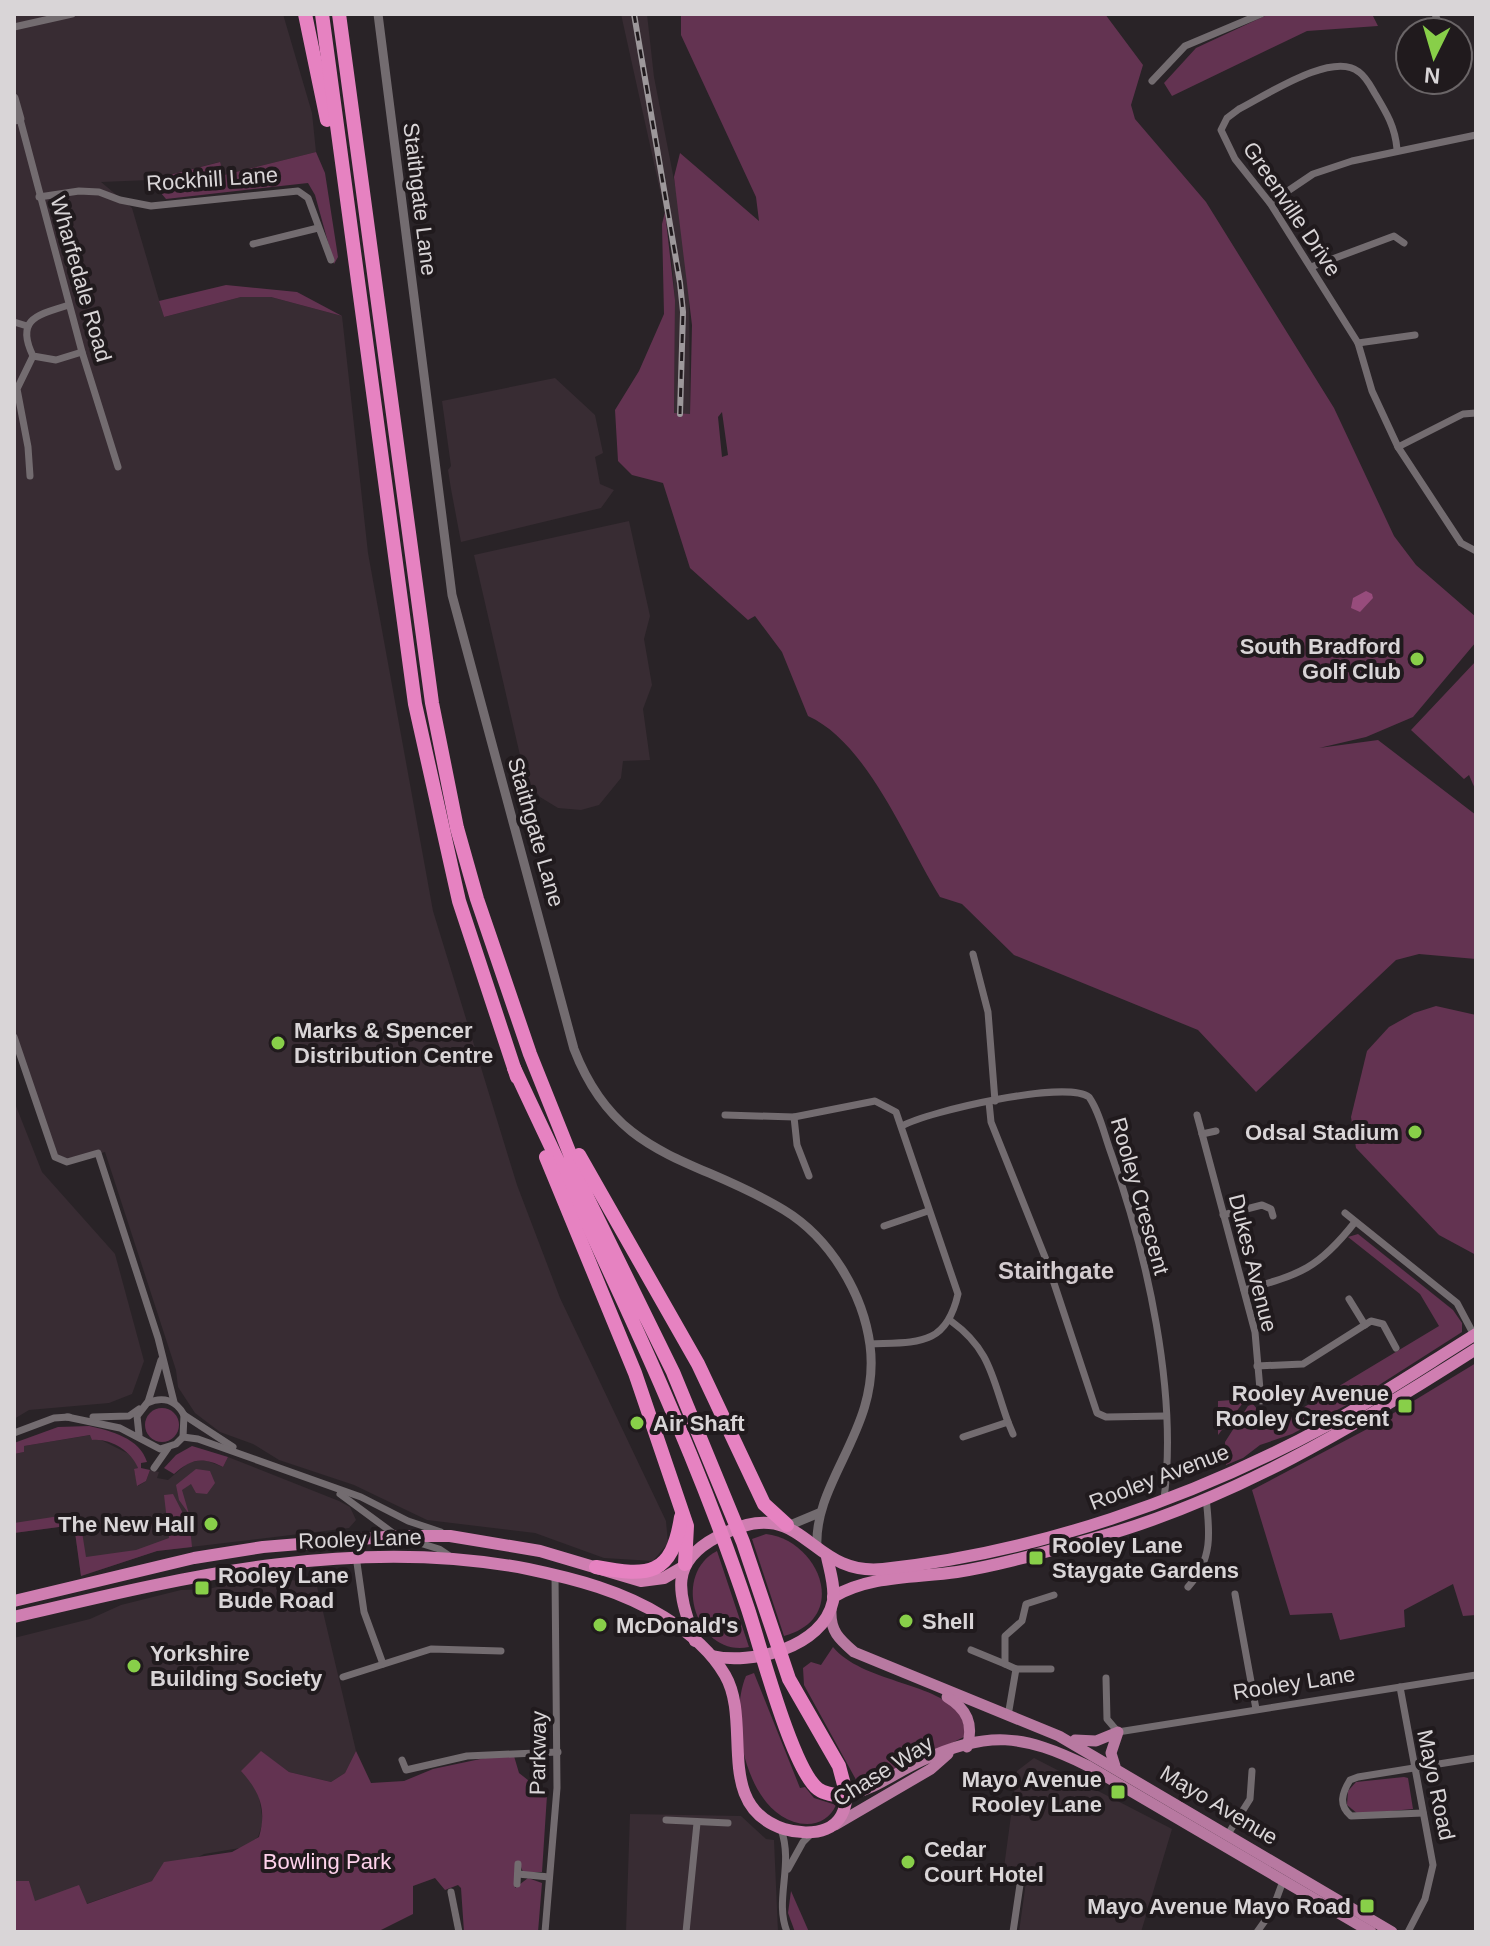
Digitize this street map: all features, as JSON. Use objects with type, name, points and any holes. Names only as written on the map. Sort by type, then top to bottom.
[{"type":"highway","points":[[305,14],[327,119],[342,170]]},
{"type":"highway","points":[[322,14],[423,748],[459,901],[553,1176],[635,1373],[688,1534],[680,1593],[695,1641],[712,1656],[730,1686],[742,1785],[759,1813],[780,1827]]},
{"type":"highway","points":[[339,14],[408,541],[443,763],[461,842],[497,965],[588,1199],[673,1372],[743,1542],[789,1679],[827,1743],[844,1778],[847,1796],[820,1790],[804,1768],[728,1549],[685,1437],[514,1068]]},
{"type":"highway","points":[[560,1124],[698,1364],[764,1504],[822,1552],[832,1601],[808,1637],[797,1644],[746,1660],[712,1656]]},
{"type":"highway","name":"Rooley Avenue","points":[[822,1552],[864,1569],[934,1562],[1091,1524],[1164,1499],[1325,1426],[1475,1334]]},
{"type":"highway","name":"Rooley Avenue","points":[[832,1601],[855,1585],[958,1572],[1095,1538],[1206,1498],[1331,1438],[1476,1349]]},
{"type":"highway","points":[[596,1567],[640,1573],[660,1567],[676,1544],[681,1513]]},
{"type":"highway","points":[[684,1566],[716,1537],[757,1523],[787,1526]]},
{"type":"highway","name":"Rooley Lane","points":[[14,1601],[194,1558],[263,1547],[397,1536],[450,1536],[561,1555],[641,1581],[664,1578],[684,1566]]},
{"type":"highway","name":"Rooley Lane","points":[[14,1617],[174,1580],[265,1564],[356,1556],[451,1557],[555,1575],[630,1597],[695,1641]]},
{"type":"highway","name":"Chase Way","points":[[780,1827],[814,1832],[835,1825],[844,1811],[847,1796]]},
{"type":"main road","points":[[832,1601],[830,1622],[836,1636],[854,1652],[1008,1716]]},
{"type":"main road","points":[[927,1684],[964,1710],[970,1730],[967,1747]]},
{"type":"main road","name":"Mayo Avenue","points":[[1008,1716],[1059,1736],[1115,1766],[1392,1932]]},
{"type":"main road","points":[[1059,1736],[1084,1743],[1118,1732]]},
{"type":"main road","points":[[1115,1766],[1111,1753],[1118,1732]]},
{"type":"main road","name":"Mayo Avenue","points":[[951,1751],[1011,1739],[1052,1748],[1371,1932]]},
{"type":"main road","name":"Chase Way","points":[[847,1796],[870,1789],[921,1761],[951,1751]]},
{"type":"main road","name":"Chase Way","points":[[835,1825],[931,1769],[951,1751]]},
{"type":"street","points":[[14,27],[72,14]]},
{"type":"street","name":"Staithgate Lane","points":[[378,14],[452,595],[574,1049],[600,1100],[631,1132],[672,1158],[785,1210],[820,1239],[846,1275],[863,1314],[870,1344],[870,1378],[865,1410],[819,1513],[822,1552]]},
{"type":"street","points":[[1152,81],[1185,46],[1261,14]]},
{"type":"street","name":"Greenville Drive","points":[[1397,149],[1393,122],[1359,71],[1342,65],[1322,67],[1239,109],[1223,124],[1222,137],[1270,203],[1358,343],[1376,401],[1398,447],[1461,543],[1476,551]]},
{"type":"street","name":"Wharfedale Road","points":[[14,98],[17,119],[82,352],[118,467]]},
{"type":"street","points":[[1270,203],[1313,174],[1397,149],[1476,135]]},
{"type":"street","name":"Rockhill Lane","points":[[39,197],[89,191],[151,206],[298,191],[308,198],[331,260]]},
{"type":"street","points":[[253,244],[318,228]]},
{"type":"street","points":[[1311,267],[1394,236],[1404,243]]},
{"type":"street","points":[[30,476],[17,389],[33,356],[25,338],[27,326],[46,312],[69,305]]},
{"type":"street","points":[[14,322],[27,326]]},
{"type":"street","points":[[1358,343],[1415,335]]},
{"type":"street","points":[[33,356],[56,360],[82,352]]},
{"type":"street","points":[[1398,447],[1463,414],[1476,413]]},
{"type":"street","points":[[973,954],[988,1012],[991,1122],[1047,1262],[1097,1413],[1106,1417],[1165,1416]]},
{"type":"street","points":[[14,1037],[55,1157],[67,1162],[98,1153],[163,1354],[174,1402],[184,1415],[218,1439],[271,1466]]},
{"type":"street","name":"Rooley Crescent","points":[[902,1126],[933,1112],[1071,1090],[1082,1092],[1094,1104],[1144,1263],[1165,1416],[1167,1475],[1164,1499]]},
{"type":"street","points":[[725,1115],[794,1117],[875,1101],[889,1105],[902,1126],[958,1294],[951,1321],[941,1331],[919,1341],[870,1344]]},
{"type":"street","name":"Dukes Avenue","points":[[1197,1115],[1255,1332],[1261,1401]]},
{"type":"street","points":[[794,1117],[797,1145],[809,1176]]},
{"type":"street","points":[[1202,1134],[1216,1131]]},
{"type":"street","points":[[1223,1215],[1262,1205],[1271,1209],[1273,1216]]},
{"type":"street","points":[[884,1226],[928,1211]]},
{"type":"street","points":[[1345,1213],[1457,1303],[1475,1334]]},
{"type":"street","points":[[1244,1290],[1302,1273],[1313,1266],[1355,1222]]},
{"type":"street","points":[[1349,1299],[1365,1325]]},
{"type":"street","points":[[951,1321],[972,1336],[984,1353],[1013,1434]]},
{"type":"street","points":[[1257,1366],[1303,1364],[1371,1321],[1383,1324],[1396,1348]]},
{"type":"street","points":[[139,1435],[137,1416],[146,1404],[163,1354]]},
{"type":"street","points":[[14,1433],[67,1417],[129,1416],[160,1399],[174,1402]]},
{"type":"street","points":[[183,1437],[184,1415]]},
{"type":"street","points":[[67,1417],[139,1435],[151,1447],[154,1468],[168,1448],[183,1437],[198,1439],[450,1536]]},
{"type":"street","points":[[963,1437],[1008,1422]]},
{"type":"street","points":[[151,1447],[168,1448]]},
{"type":"street","points":[[328,1487],[397,1536],[439,1549],[451,1557]]},
{"type":"street","points":[[1188,1587],[1201,1573],[1211,1539],[1206,1498]]},
{"type":"street","points":[[787,1526],[819,1513]]},
{"type":"street","points":[[356,1556],[364,1612],[383,1664]]},
{"type":"street","name":"Parkway","points":[[545,1932],[558,1752],[555,1575]]},
{"type":"street","points":[[1235,1594],[1256,1709]]},
{"type":"street","points":[[1005,1664],[1004,1639],[1022,1621],[1026,1604],[1054,1595]]},
{"type":"street","points":[[343,1677],[431,1649],[501,1651]]},
{"type":"street","points":[[971,1650],[1016,1669],[1051,1669]]},
{"type":"street","points":[[1008,1716],[1016,1669]]},
{"type":"street","name":"Rooley Lane","points":[[1118,1732],[1476,1675]]},
{"type":"street","points":[[1106,1678],[1107,1719],[1118,1732]]},
{"type":"street","name":"Mayo Road","points":[[1400,1687],[1413,1771],[1432,1851],[1432,1878],[1408,1932]]},
{"type":"street","points":[[402,1760],[406,1770],[467,1756],[558,1752]]},
{"type":"street","points":[[1423,1813],[1364,1818],[1351,1816],[1342,1803],[1350,1780],[1476,1758]]},
{"type":"street","points":[[1228,1834],[1250,1799],[1252,1771]]},
{"type":"street","points":[[666,1820],[728,1823]]},
{"type":"street","points":[[686,1932],[697,1823]]},
{"type":"street","points":[[780,1827],[788,1869],[782,1908],[786,1932]]},
{"type":"street","points":[[788,1869],[803,1842],[814,1832]]},
{"type":"street","points":[[517,1884],[518,1864]]},
{"type":"street","points":[[518,1874],[549,1877]]},
{"type":"street","points":[[1013,1932],[1021,1878]]},
{"type":"street","points":[[1257,1932],[1272,1911],[1283,1881]]},
{"type":"street","points":[[451,1892],[459,1932]]},
{"type":"shaded area","points":[[14,14],[283,14],[312,113],[316,152],[224,175],[219,162],[150,180],[101,182],[132,208],[164,317],[241,297],[271,297],[342,316],[368,553],[433,911],[517,1185],[560,1298],[666,1521],[668,1543],[653,1561],[604,1558],[535,1533],[427,1520],[354,1485],[279,1460],[253,1444],[220,1432],[195,1413],[178,1387],[176,1370],[105,1152],[67,1162],[55,1157],[14,1037]]},
{"type":"shaded area","points":[[621,14],[647,14],[654,77],[682,221],[689,280],[690,415],[674,414],[675,300],[669,231]]},
{"type":"shaded area","points":[[555,378],[595,415],[603,453],[595,457],[600,484],[614,490],[601,508],[461,542],[448,470],[451,466],[442,401]]},
{"type":"shaded area","points":[[629,521],[650,616],[644,639],[652,685],[643,709],[650,760],[623,761],[621,778],[599,805],[581,810],[558,808],[540,797],[525,777],[474,555]]},
{"type":"shaded area","points":[[1366,591],[1373,598],[1360,612],[1351,608],[1353,598]]},
{"type":"shaded area","points":[[14,1101],[42,1172],[115,1254],[144,1361],[132,1394],[109,1403],[29,1410],[14,1419]]},
{"type":"shaded area","points":[[91,1435],[133,1456],[138,1468],[134,1470],[138,1486],[146,1481],[150,1470],[159,1472],[157,1478],[168,1480],[189,1462],[205,1460],[223,1467],[228,1457],[339,1501],[350,1507],[356,1520],[349,1528],[157,1551],[81,1576],[74,1525],[14,1533],[14,1454],[24,1452],[24,1446]]},
{"type":"shaded area","points":[[280,1573],[286,1579],[298,1581],[315,1578],[356,1751],[345,1773],[331,1782],[289,1772],[261,1752],[258,1790],[263,1822],[258,1837],[246,1847],[204,1854],[152,1881],[86,1904],[34,1901],[29,1881],[14,1881],[14,1638],[90,1619],[121,1605],[181,1590],[208,1589]]},
{"type":"shaded area","points":[[1034,1758],[1172,1829],[1141,1932],[1019,1932],[1026,1882],[1003,1875],[1017,1771]]},
{"type":"shaded area","points":[[630,1814],[741,1816],[766,1839],[774,1840],[778,1932],[626,1932]]},
{"type":"green space","points":[[681,14],[1105,14],[1143,65],[1131,105],[1135,119],[1206,202],[1334,408],[1394,536],[1416,565],[1476,617],[1476,642],[1413,717],[1366,737],[1319,748],[1378,740],[1476,815],[1476,959],[1419,954],[1396,960],[1256,1092],[1198,1030],[1014,955],[962,904],[940,897],[867,771],[830,729],[808,716],[782,652],[755,616],[748,620],[690,568],[663,483],[632,475],[618,461],[615,410],[639,371],[664,314],[662,224],[665,212],[675,300],[674,413],[690,414],[692,325],[674,177],[680,153],[759,221],[756,197],[681,35]],"holes":[[[722,412],[728,455],[722,457],[718,417]]]},
{"type":"green space","points":[[1269,14],[1372,14],[1378,26],[1307,31],[1172,96],[1164,83],[1196,48]]},
{"type":"green space","points":[[316,152],[325,173],[338,257],[334,264],[315,195],[308,183],[166,199],[150,180],[220,162],[224,175]]},
{"type":"green space","points":[[226,285],[297,292],[342,316],[271,297],[241,297],[164,317],[159,301]]},
{"type":"green space","points":[[1476,661],[1476,791],[1469,775],[1464,779],[1411,730]]},
{"type":"green space","name":"Odsal Stadium","points":[[1436,1006],[1476,1015],[1476,1255],[1439,1235],[1356,1148],[1351,1117],[1367,1051],[1389,1027],[1414,1013]]},
{"type":"green space","points":[[1358,1234],[1453,1310],[1462,1323],[1462,1332],[1354,1401],[1292,1434],[1260,1445],[1243,1458],[1226,1465],[1225,1442],[1248,1406],[1253,1404],[1271,1427],[1439,1326],[1420,1294],[1348,1237]]},
{"type":"green space","points":[[1476,1363],[1476,1615],[1463,1616],[1453,1584],[1404,1610],[1405,1627],[1340,1640],[1332,1613],[1290,1615],[1252,1490],[1369,1428]]},
{"type":"green space","points":[[1246,1399],[1218,1435],[1218,1401]]},
{"type":"green space","points":[[162,1408],[174,1413],[179,1425],[174,1437],[162,1442],[150,1437],[145,1425],[150,1413]]},
{"type":"green space","points":[[89,1426],[115,1433],[138,1447],[147,1462],[141,1463],[141,1468],[150,1470],[146,1481],[137,1486],[134,1469],[138,1468],[119,1446],[92,1440],[90,1435],[24,1446],[24,1452],[14,1454],[14,1443],[58,1427]]},
{"type":"green space","points":[[192,1446],[228,1457],[223,1467],[203,1460],[191,1462],[174,1474],[164,1468],[176,1455]]},
{"type":"green space","points":[[196,1469],[210,1471],[215,1483],[207,1494],[196,1493],[191,1484],[182,1490],[189,1514],[179,1500],[176,1485]]},
{"type":"green space","points":[[173,1494],[190,1527],[192,1547],[157,1551],[81,1576],[74,1525],[14,1533],[14,1523],[79,1513],[86,1557],[136,1550],[169,1538],[164,1495]]},
{"type":"green space","points":[[766,1534],[785,1539],[801,1550],[813,1564],[820,1580],[822,1597],[817,1613],[805,1627],[784,1636],[752,1539]]},
{"type":"green space","points":[[717,1551],[749,1647],[731,1647],[715,1640],[696,1612],[693,1595],[695,1578],[703,1562]]},
{"type":"green space","points":[[833,1647],[861,1668],[947,1702],[960,1715],[966,1736],[860,1787],[804,1685],[803,1668],[811,1662],[821,1665]]},
{"type":"green space","points":[[754,1673],[800,1788],[805,1787],[814,1798],[836,1805],[821,1821],[807,1824],[787,1819],[770,1806],[747,1766],[739,1717],[746,1676]]},
{"type":"green space","name":"Bowling Park","points":[[261,1751],[289,1772],[331,1782],[345,1773],[356,1751],[371,1783],[404,1781],[433,1769],[485,1758],[514,1756],[519,1773],[547,1795],[542,1872],[523,1872],[521,1867],[515,1874],[515,1888],[528,1878],[542,1883],[538,1932],[464,1932],[461,1888],[458,1885],[445,1890],[435,1878],[413,1886],[413,1914],[377,1932],[14,1932],[14,1881],[29,1881],[35,1901],[79,1885],[87,1904],[152,1881],[164,1862],[232,1852],[259,1837],[262,1818],[260,1802],[241,1771]]},
{"type":"green space","points":[[1408,1778],[1413,1809],[1358,1814],[1347,1805],[1348,1791],[1356,1782]]},
{"type":"green space","points":[[791,1891],[809,1932],[795,1932],[788,1913]]},
{"type":"railway","points":[[634,14],[680,283],[683,312],[680,414]]},
{"type":"place","name":"South Bradford Golf Club","points":[[1417,659]]},
{"type":"place","name":"Marks & Spencer Distribution Centre","points":[[278,1043]]},
{"type":"place","name":"Odsal Stadium","points":[[1415,1132]]},
{"type":"place","name":"Rooley Avenue Rooley Crescent","points":[[1405,1406]]},
{"type":"place","name":"Air Shaft","points":[[637,1423]]},
{"type":"place","name":"The New Hall","points":[[211,1524]]},
{"type":"place","name":"Rooley Lane Staygate Gardens","points":[[1036,1558]]},
{"type":"place","name":"Rooley Lane Bude Road","points":[[202,1588]]},
{"type":"place","name":"Shell","points":[[906,1621]]},
{"type":"place","name":"McDonald's","points":[[600,1625]]},
{"type":"place","name":"Yorkshire Building Society","points":[[134,1666]]},
{"type":"place","name":"Mayo Avenue Rooley Lane","points":[[1118,1792]]},
{"type":"place","name":"Cedar Court Hotel","points":[[908,1862]]},
{"type":"place","name":"Mayo Avenue Mayo Road","points":[[1367,1906]]},
{"type":"district","name":"Staithgate","points":[[1056,1270]]}]
